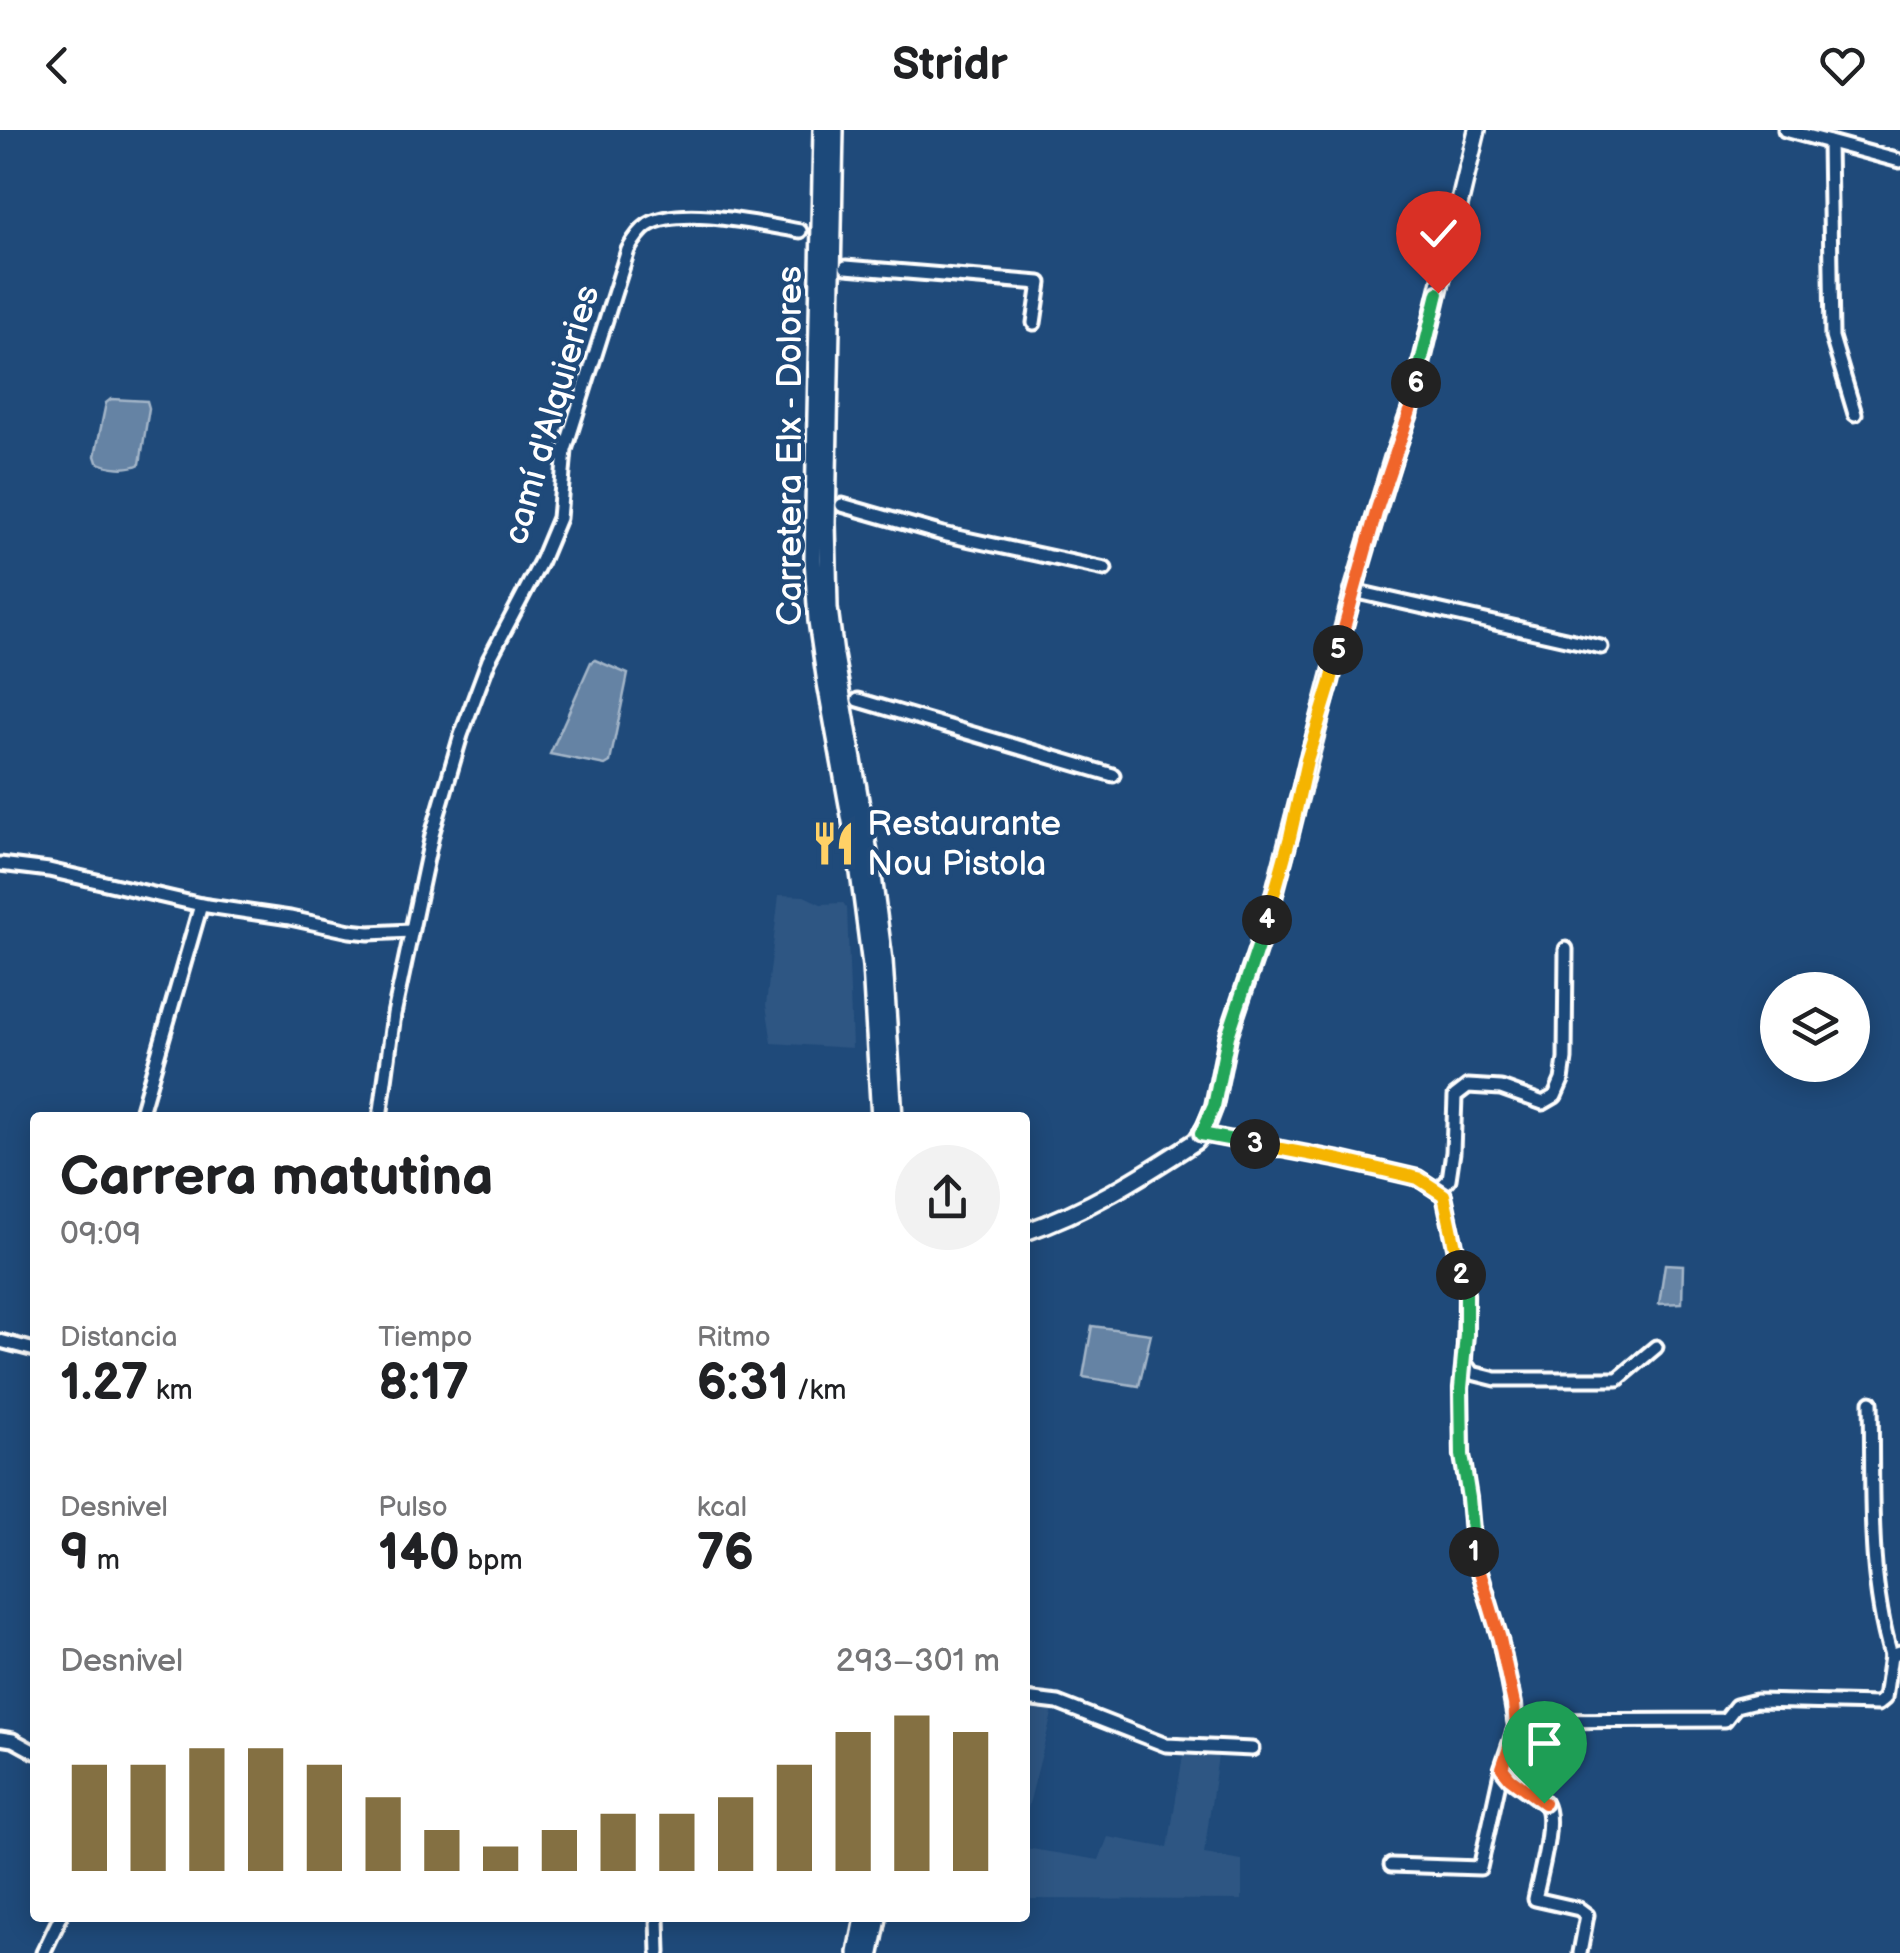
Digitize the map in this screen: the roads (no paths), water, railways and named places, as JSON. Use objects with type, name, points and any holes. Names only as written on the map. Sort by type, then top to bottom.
[{"type":"main road","name":"Carretera Elx - Dolores","points":[[822,130],[813,558],[822,652],[856,849],[868,946],[880,1112]]},
{"type":"main road","name":"Carretera Elx - Dolores","points":[[835,130],[827,523],[830,608],[884,961],[894,1112]]},
{"type":"main road","points":[[1030,1230],[1097,1202],[1196,1141],[1214,1106],[1228,1036],[1281,871],[1353,592],[1392,458],[1410,411],[1477,130]]},
{"type":"main road","points":[[857,1953],[863,1922]]},
{"type":"main road","points":[[871,1953],[877,1922]]},
{"type":"street","points":[[1785,130],[1900,162]]},
{"type":"street","points":[[1830,142],[1832,338],[1855,414]]},
{"type":"street","name":"camí d'Alquieries","points":[[381,1112],[394,1014],[432,834],[489,660],[559,518],[565,450],[628,250],[650,224],[678,216],[800,231]]},
{"type":"street","points":[[846,267],[1040,283],[1034,323]]},
{"type":"street","points":[[842,506],[959,538],[1106,569]]},
{"type":"street","points":[[1353,592],[1600,647]]},
{"type":"street","points":[[858,700],[1114,775]]},
{"type":"street","points":[[0,864],[49,870],[200,906],[350,931],[412,932]]},
{"type":"street","points":[[140,1112],[200,906]]},
{"type":"street","points":[[1438,1191],[1449,1179],[1456,1096],[1468,1086],[1501,1088],[1544,1103],[1555,1096],[1565,1059],[1566,950]]},
{"type":"street","points":[[1201,1134],[1418,1178],[1444,1195],[1466,1294],[1462,1455],[1473,1550],[1500,1639],[1516,1727],[1502,1768],[1480,1868],[1391,1865]]},
{"type":"street","points":[[0,1340],[30,1349]]},
{"type":"street","points":[[1464,1362],[1472,1373],[1496,1379],[1618,1378],[1656,1347]]},
{"type":"street","points":[[1515,1722],[1725,1720],[1736,1706],[1756,1701],[1878,1704],[1885,1698],[1895,1654],[1886,1639],[1875,1560],[1871,1402]]},
{"type":"street","points":[[1030,1700],[1058,1703],[1166,1746],[1252,1749]]},
{"type":"street","points":[[0,1738],[30,1749]]},
{"type":"street","points":[[1502,1768],[1544,1803],[1550,1817],[1535,1899],[1587,1915],[1580,1953]]},
{"type":"street","points":[[43,1953],[58,1922]]},
{"type":"street","points":[[658,1922],[658,1953]]},
{"type":"place","name":"Restaurante Nou Pistola","points":[[834,844]]}]
